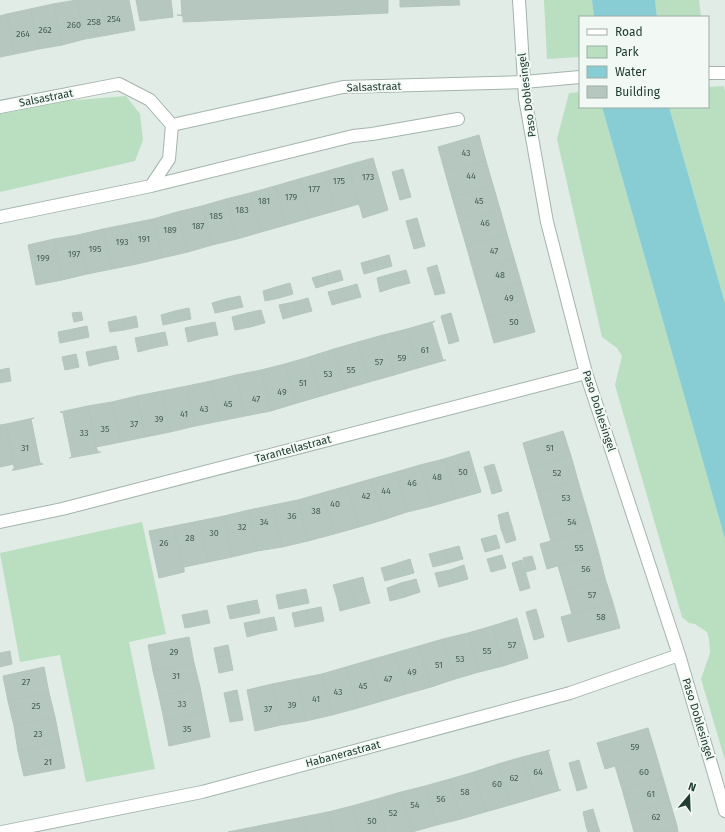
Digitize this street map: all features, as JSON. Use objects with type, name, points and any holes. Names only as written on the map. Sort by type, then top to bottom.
[{"type":"street","name":"Paso Doblesingel","points":[[519,0],[525,98],[547,222],[586,373],[679,655],[725,811]]},
{"type":"street","points":[[709,73],[725,73]]},
{"type":"street","name":"Salsastraat","points":[[0,107],[119,84],[150,100],[172,125],[343,87],[524,82],[579,77]]},
{"type":"street","points":[[0,217],[151,186],[353,136],[458,119]]},
{"type":"street","points":[[151,186],[169,159],[172,125]]},
{"type":"street","name":"Tarantellastraat","points":[[0,522],[62,509],[586,373]]},
{"type":"street","name":"Habanerastraat","points":[[2,832],[202,792],[570,693],[679,655]]},
{"type":"green space","points":[[544,0],[592,0],[594,16],[579,16],[579,57],[547,59]]},
{"type":"green space","points":[[655,0],[699,0],[701,16],[657,16]]},
{"type":"green space","points":[[724,86],[725,92],[725,303],[669,108],[709,108],[709,87]]},
{"type":"green space","points":[[579,92],[579,108],[602,108],[725,539],[725,760],[701,679],[710,653],[707,632],[695,624],[689,623],[682,617],[615,385],[622,356],[617,348],[602,337],[557,139],[569,93]]},
{"type":"green space","points":[[126,96],[140,114],[143,140],[135,161],[0,192],[0,114],[66,101]]},
{"type":"green space","points":[[142,522],[166,634],[129,642],[155,769],[86,782],[60,655],[20,662],[0,553]]},
{"type":"water","points":[[592,0],[655,0],[657,16],[594,16]]},
{"type":"water","points":[[602,108],[669,108],[725,303],[725,539]]},
{"type":"building","points":[[77,0],[85,39],[62,45],[53,4]]},
{"type":"building","points":[[77,0],[101,0],[108,35],[85,39]]},
{"type":"building","points":[[101,0],[129,0],[135,30],[108,35]]},
{"type":"building","points":[[136,0],[171,0],[173,17],[140,21]]},
{"type":"building","points":[[181,0],[388,0],[388,13],[183,22],[183,16],[177,15],[182,15]]},
{"type":"building","points":[[400,0],[459,0],[460,5],[400,7]]},
{"type":"building","points":[[53,4],[62,45],[39,49],[30,9]]},
{"type":"building","points":[[30,9],[39,49],[15,54],[7,14]]},
{"type":"building","points":[[7,14],[15,54],[0,57],[0,16]]},
{"type":"building","points":[[479,135],[486,161],[445,172],[438,147]]},
{"type":"building","points":[[373,158],[388,210],[363,218],[348,165]]},
{"type":"building","points":[[486,161],[493,185],[452,197],[445,172]]},
{"type":"building","points":[[348,165],[359,204],[335,211],[324,172]]},
{"type":"building","points":[[403,169],[407,183],[396,186],[392,172]]},
{"type":"building","points":[[324,172],[335,211],[310,218],[299,179]]},
{"type":"building","points":[[299,179],[310,218],[286,225],[275,186]]},
{"type":"building","points":[[407,183],[411,197],[400,200],[396,186]]},
{"type":"building","points":[[493,185],[500,209],[459,221],[452,197]]},
{"type":"building","points":[[275,186],[286,225],[261,232],[250,193]]},
{"type":"building","points":[[250,193],[261,232],[237,239],[226,199]]},
{"type":"building","points":[[226,199],[237,239],[212,245],[202,206]]},
{"type":"building","points":[[202,206],[212,245],[188,252],[177,212]]},
{"type":"building","points":[[500,209],[507,234],[466,245],[459,221]]},
{"type":"building","points":[[177,212],[188,252],[162,258],[153,219]]},
{"type":"building","points":[[417,218],[421,232],[410,235],[406,221]]},
{"type":"building","points":[[153,219],[162,258],[137,264],[128,224]]},
{"type":"building","points":[[128,224],[137,264],[112,269],[103,229]]},
{"type":"building","points":[[103,229],[112,269],[87,274],[78,235]]},
{"type":"building","points":[[421,232],[425,246],[414,249],[410,235]]},
{"type":"building","points":[[507,234],[514,258],[473,270],[466,245]]},
{"type":"building","points":[[78,235],[87,274],[62,280],[54,239]]},
{"type":"building","points":[[54,239],[62,280],[36,285],[28,245]]},
{"type":"building","points":[[389,255],[392,266],[378,270],[375,259]]},
{"type":"building","points":[[514,258],[521,282],[480,294],[473,270]]},
{"type":"building","points":[[375,259],[378,270],[364,274],[361,263]]},
{"type":"building","points":[[437,265],[441,279],[431,282],[427,268]]},
{"type":"building","points":[[340,270],[343,280],[329,284],[326,274]]},
{"type":"building","points":[[406,270],[410,283],[395,287],[391,274]]},
{"type":"building","points":[[326,274],[329,284],[316,288],[312,278]]},
{"type":"building","points":[[391,274],[395,287],[380,292],[377,278]]},
{"type":"building","points":[[441,279],[445,293],[435,295],[431,282]]},
{"type":"building","points":[[521,282],[528,307],[487,318],[480,294]]},
{"type":"building","points":[[290,283],[293,294],[279,298],[276,287]]},
{"type":"building","points":[[357,284],[361,297],[346,301],[343,288]]},
{"type":"building","points":[[276,287],[279,298],[265,301],[263,291]]},
{"type":"building","points":[[343,288],[346,301],[332,305],[328,292]]},
{"type":"building","points":[[240,296],[243,307],[229,310],[226,299]]},
{"type":"building","points":[[308,298],[312,311],[297,315],[294,302]]},
{"type":"building","points":[[226,299],[229,310],[215,313],[212,303]]},
{"type":"building","points":[[294,302],[297,315],[283,319],[279,305]]},
{"type":"building","points":[[528,307],[535,332],[494,343],[487,318]]},
{"type":"building","points":[[189,308],[191,319],[177,322],[175,311]]},
{"type":"building","points":[[261,310],[265,323],[250,327],[247,313]]},
{"type":"building","points":[[175,311],[177,322],[163,325],[161,315]]},
{"type":"building","points":[[81,312],[83,320],[74,322],[72,313]]},
{"type":"building","points":[[247,313],[250,327],[235,330],[232,317]]},
{"type":"building","points":[[451,313],[455,327],[445,330],[441,316]]},
{"type":"building","points":[[136,316],[138,327],[124,330],[122,319]]},
{"type":"building","points":[[122,319],[124,330],[110,332],[108,322]]},
{"type":"building","points":[[435,321],[432,323],[443,360],[446,360],[418,368],[407,329]]},
{"type":"building","points":[[215,322],[218,335],[203,338],[200,325]]},
{"type":"building","points":[[200,325],[203,338],[188,342],[185,328]]},
{"type":"building","points":[[87,326],[89,337],[75,340],[73,329]]},
{"type":"building","points":[[455,327],[459,341],[449,344],[445,330]]},
{"type":"building","points":[[73,329],[75,340],[60,343],[58,332]]},
{"type":"building","points":[[407,329],[418,368],[394,375],[383,335]]},
{"type":"building","points":[[165,332],[168,345],[153,348],[150,335]]},
{"type":"building","points":[[150,335],[153,348],[138,352],[135,338]]},
{"type":"building","points":[[383,335],[394,375],[369,382],[358,342]]},
{"type":"building","points":[[358,342],[369,382],[345,389],[334,349]]},
{"type":"building","points":[[116,346],[119,359],[104,362],[101,349]]},
{"type":"building","points":[[101,349],[104,362],[89,366],[86,352]]},
{"type":"building","points":[[334,349],[345,389],[321,396],[309,357]]},
{"type":"building","points":[[76,354],[79,367],[65,370],[62,357]]},
{"type":"building","points":[[309,357],[321,396],[297,403],[285,364]]},
{"type":"building","points":[[285,364],[297,403],[271,411],[261,370]]},
{"type":"building","points":[[9,368],[11,381],[0,383],[0,370]]},
{"type":"building","points":[[261,370],[271,411],[245,416],[236,375]]},
{"type":"building","points":[[236,375],[245,416],[220,421],[211,381]]},
{"type":"building","points":[[211,381],[220,421],[195,426],[187,386]]},
{"type":"building","points":[[187,386],[195,426],[170,432],[162,391]]},
{"type":"building","points":[[162,391],[170,432],[145,437],[137,396]]},
{"type":"building","points":[[137,396],[145,437],[121,442],[112,402]]},
{"type":"building","points":[[112,402],[121,442],[96,447],[98,452],[101,452],[97,453],[88,406]]},
{"type":"building","points":[[88,406],[97,453],[69,458],[72,457],[63,413],[60,412]]},
{"type":"building","points":[[34,418],[31,419],[40,463],[43,464],[15,470],[6,424]]},
{"type":"building","points":[[6,424],[14,464],[0,467],[0,425]]},
{"type":"building","points":[[563,431],[571,456],[530,468],[523,443]]},
{"type":"building","points":[[469,451],[481,492],[456,499],[444,459]]},
{"type":"building","points":[[571,456],[578,481],[537,492],[530,468]]},
{"type":"building","points":[[444,459],[456,499],[432,506],[420,465]]},
{"type":"building","points":[[494,464],[498,477],[488,480],[484,467]]},
{"type":"building","points":[[420,465],[432,506],[407,512],[396,472]]},
{"type":"building","points":[[396,472],[407,512],[383,520],[371,479]]},
{"type":"building","points":[[498,477],[502,491],[492,494],[488,480]]},
{"type":"building","points":[[371,479],[383,520],[359,527],[347,486]]},
{"type":"building","points":[[578,481],[585,505],[544,517],[537,492]]},
{"type":"building","points":[[347,486],[359,527],[334,534],[322,493]]},
{"type":"building","points":[[322,493],[334,534],[308,541],[298,500]]},
{"type":"building","points":[[298,500],[308,541],[282,547],[273,505]]},
{"type":"building","points":[[273,505],[282,547],[257,551],[249,510]]},
{"type":"building","points":[[585,505],[592,529],[551,541],[544,517]]},
{"type":"building","points":[[249,510],[257,551],[232,557],[224,516]]},
{"type":"building","points":[[508,512],[512,526],[501,529],[498,515]]},
{"type":"building","points":[[224,516],[232,557],[208,562],[199,521]]},
{"type":"building","points":[[199,521],[208,562],[184,567],[184,572],[174,526]]},
{"type":"building","points":[[174,526],[184,572],[159,578],[149,531]]},
{"type":"building","points":[[512,526],[516,540],[506,543],[501,529]]},
{"type":"building","points":[[592,529],[599,554],[547,569],[540,544]]},
{"type":"building","points":[[496,535],[500,548],[485,552],[481,539]]},
{"type":"building","points":[[459,546],[463,559],[448,563],[444,550]]},
{"type":"building","points":[[444,550],[448,563],[433,567],[429,554]]},
{"type":"building","points":[[599,554],[605,578],[565,590],[558,566]]},
{"type":"building","points":[[502,555],[506,568],[491,572],[487,559]]},
{"type":"building","points":[[532,556],[536,569],[526,572],[523,558]]},
{"type":"building","points":[[410,559],[414,573],[399,577],[395,564]]},
{"type":"building","points":[[522,560],[526,574],[516,577],[512,563]]},
{"type":"building","points":[[395,564],[399,577],[385,581],[381,568]]},
{"type":"building","points":[[464,565],[468,579],[454,583],[450,570]]},
{"type":"building","points":[[450,570],[454,583],[439,587],[435,573]]},
{"type":"building","points":[[526,574],[530,588],[520,591],[516,577]]},
{"type":"building","points":[[363,577],[366,590],[352,594],[348,581]]},
{"type":"building","points":[[605,578],[613,603],[572,614],[565,590]]},
{"type":"building","points":[[416,579],[420,592],[405,597],[401,583]]},
{"type":"building","points":[[348,581],[352,594],[337,598],[333,585]]},
{"type":"building","points":[[401,583],[405,597],[390,601],[387,588]]},
{"type":"building","points":[[306,589],[309,603],[294,606],[291,592]]},
{"type":"building","points":[[366,590],[370,603],[355,607],[352,594]]},
{"type":"building","points":[[291,592],[294,606],[279,609],[276,595]]},
{"type":"building","points":[[352,594],[355,607],[340,611],[337,598]]},
{"type":"building","points":[[257,600],[260,613],[245,616],[242,603]]},
{"type":"building","points":[[242,603],[245,616],[230,619],[227,606]]},
{"type":"building","points":[[613,603],[620,628],[568,642],[561,617]]},
{"type":"building","points":[[321,607],[324,621],[309,624],[306,610]]},
{"type":"building","points":[[536,609],[540,623],[530,626],[526,612]]},
{"type":"building","points":[[207,610],[210,623],[195,626],[193,613]]},
{"type":"building","points":[[306,610],[309,624],[295,627],[292,613]]},
{"type":"building","points":[[193,613],[195,626],[185,628],[182,615]]},
{"type":"building","points":[[274,617],[277,630],[262,633],[259,620]]},
{"type":"building","points":[[517,618],[528,658],[503,666],[492,626]]},
{"type":"building","points":[[259,620],[262,633],[247,637],[244,623]]},
{"type":"building","points":[[540,623],[544,637],[534,640],[530,626]]},
{"type":"building","points":[[492,626],[503,666],[479,672],[468,633]]},
{"type":"building","points":[[468,633],[479,672],[455,679],[443,639]]},
{"type":"building","points":[[189,637],[194,663],[153,671],[148,645]]},
{"type":"building","points":[[443,639],[455,679],[431,687],[419,646]]},
{"type":"building","points":[[228,645],[230,655],[216,658],[214,648]]},
{"type":"building","points":[[419,646],[431,687],[406,694],[395,653]]},
{"type":"building","points":[[10,651],[12,664],[0,667],[0,653]]},
{"type":"building","points":[[395,653],[406,694],[382,701],[370,660]]},
{"type":"building","points":[[230,655],[233,670],[219,673],[216,658]]},
{"type":"building","points":[[370,660],[382,701],[358,708],[346,667]]},
{"type":"building","points":[[194,663],[200,687],[159,696],[153,671]]},
{"type":"building","points":[[44,667],[49,693],[8,701],[3,676]]},
{"type":"building","points":[[346,667],[358,708],[332,715],[322,674]]},
{"type":"building","points":[[322,674],[332,715],[306,721],[297,679]]},
{"type":"building","points":[[297,679],[306,721],[281,725],[272,684]]},
{"type":"building","points":[[272,684],[281,725],[255,731],[247,690]]},
{"type":"building","points":[[200,687],[205,712],[164,720],[159,696]]},
{"type":"building","points":[[237,690],[240,705],[227,707],[224,693]]},
{"type":"building","points":[[49,693],[55,717],[14,726],[8,701]]},
{"type":"building","points":[[240,705],[243,720],[230,722],[227,707]]},
{"type":"building","points":[[205,712],[210,737],[169,746],[164,720]]},
{"type":"building","points":[[55,717],[60,742],[18,751],[14,726]]},
{"type":"building","points":[[648,728],[656,754],[605,769],[597,743]]},
{"type":"building","points":[[60,742],[65,768],[24,776],[18,751]]},
{"type":"building","points":[[550,750],[548,751],[559,790],[561,790],[534,798],[522,757]]},
{"type":"building","points":[[656,754],[663,778],[622,789],[615,766]]},
{"type":"building","points":[[522,757],[534,798],[510,805],[498,764]]},
{"type":"building","points":[[579,760],[583,774],[573,777],[569,763]]},
{"type":"building","points":[[498,764],[510,805],[485,812],[474,772]]},
{"type":"building","points":[[474,772],[485,812],[461,819],[450,779]]},
{"type":"building","points":[[583,774],[587,788],[577,791],[573,777]]},
{"type":"building","points":[[663,778],[670,802],[629,814],[622,789]]},
{"type":"building","points":[[450,779],[461,819],[437,825],[425,786]]},
{"type":"building","points":[[425,786],[437,825],[412,832],[401,792]]},
{"type":"building","points":[[401,792],[412,832],[386,832],[377,799]]},
{"type":"building","points":[[377,799],[386,832],[359,832],[352,806]]},
{"type":"building","points":[[670,802],[677,826],[658,832],[634,832],[629,814]]},
{"type":"building","points":[[352,806],[359,832],[332,832],[328,812]]},
{"type":"building","points":[[593,809],[597,823],[586,826],[583,812]]},
{"type":"building","points":[[328,812],[332,832],[306,832],[303,817]]},
{"type":"building","points":[[303,817],[306,832],[280,832],[278,822]]},
{"type":"building","points":[[278,822],[280,832],[254,832],[253,827]]},
{"type":"building","points":[[597,823],[600,832],[588,832],[586,826]]},
{"type":"building","points":[[677,826],[678,832],[658,832]]},
{"type":"building","points":[[253,827],[254,832],[228,832]]}]
